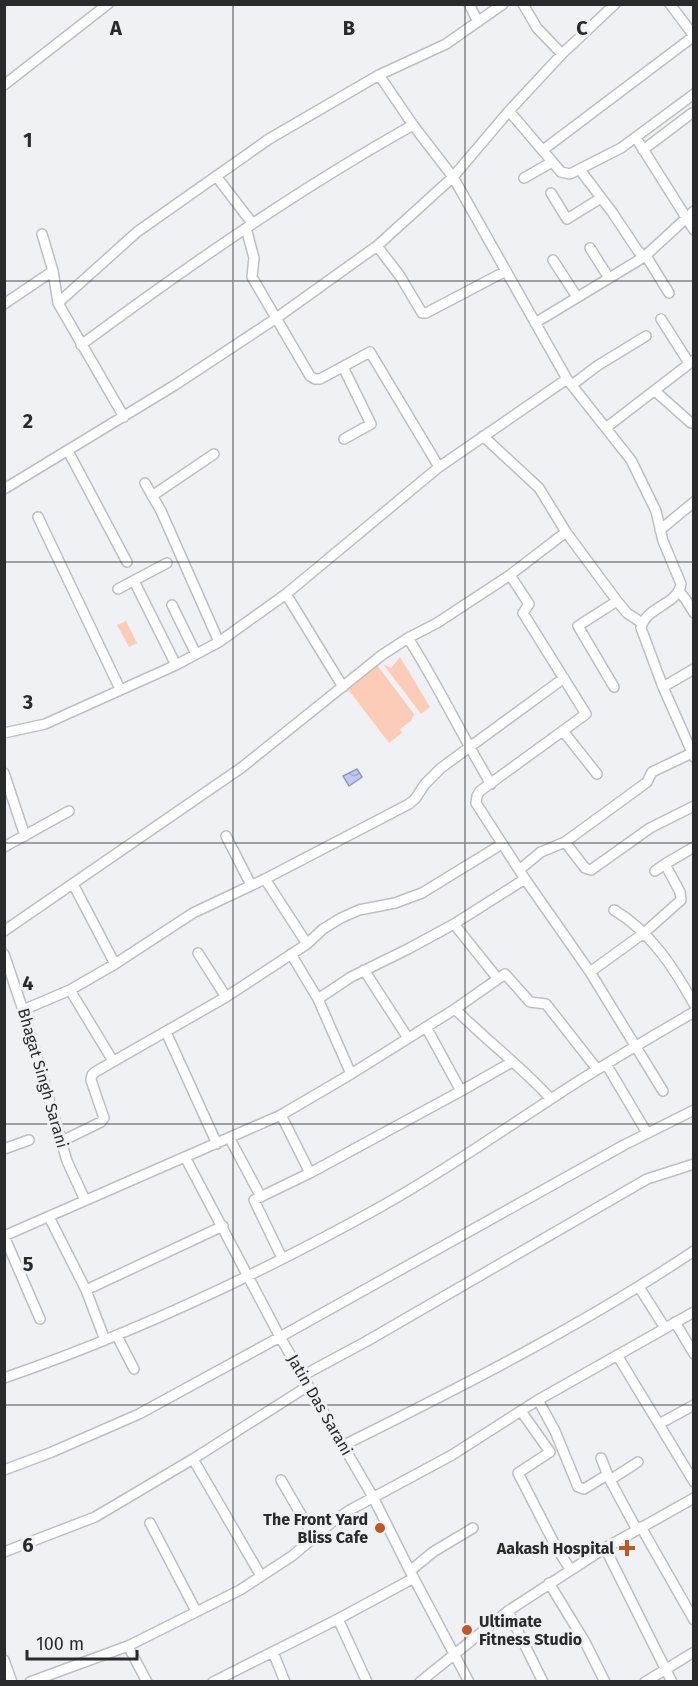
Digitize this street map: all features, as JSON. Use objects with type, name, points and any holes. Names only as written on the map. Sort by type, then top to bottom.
[{"type":"street","points":[[4,86],[108,4]]},
{"type":"street","points":[[469,4],[478,22]]},
{"type":"street","points":[[58,303],[137,232],[269,139],[379,75],[446,44],[503,4]]},
{"type":"street","points":[[523,4],[537,28],[562,54]]},
{"type":"street","points":[[4,489],[123,417],[275,319],[377,246],[453,177],[509,111],[562,54],[615,4]]},
{"type":"street","points":[[543,150],[693,36],[670,4]]},
{"type":"street","points":[[379,75],[413,125],[453,177],[569,382],[631,460],[656,511],[660,530],[680,581],[679,591],[642,623],[641,630],[693,755],[652,772],[644,784],[565,842],[541,852],[519,870]]},
{"type":"street","points":[[509,111],[563,174],[570,174],[605,158],[636,138],[693,94]]},
{"type":"street","points":[[643,150],[692,113]]},
{"type":"street","points":[[81,345],[150,294],[341,165],[413,125]]},
{"type":"street","points":[[636,138],[690,214],[693,230]]},
{"type":"street","points":[[524,178],[552,162]]},
{"type":"street","points":[[580,170],[638,251],[648,259],[669,293]]},
{"type":"street","points":[[216,176],[249,226],[254,257],[252,276],[275,319],[312,378],[320,379],[370,352],[439,467]]},
{"type":"street","points":[[551,193],[567,219],[601,198]]},
{"type":"street","points":[[535,323],[644,257],[690,214]]},
{"type":"street","points":[[42,234],[53,271],[58,303],[123,417]]},
{"type":"street","points":[[377,246],[400,276],[422,313],[506,271]]},
{"type":"street","points":[[590,248],[609,278]]},
{"type":"street","points":[[553,260],[577,297]]},
{"type":"street","points":[[4,304],[53,271]]},
{"type":"street","points":[[607,427],[691,361],[661,319]]},
{"type":"street","points":[[4,733],[45,724],[176,665],[219,642],[286,594],[439,467],[483,436],[646,336]]},
{"type":"street","points":[[343,367],[371,424],[344,439]]},
{"type":"street","points":[[655,391],[691,423]]},
{"type":"street","points":[[483,436],[538,488],[566,532],[617,601],[627,613],[642,623]]},
{"type":"street","points":[[68,451],[127,562]]},
{"type":"street","points":[[152,496],[214,454]]},
{"type":"street","points":[[145,483],[219,642]]},
{"type":"street","points":[[660,530],[693,502]]},
{"type":"street","points":[[38,517],[120,689]]},
{"type":"street","points":[[4,931],[242,768],[362,670],[408,638],[510,575],[566,532]]},
{"type":"street","points":[[118,589],[167,563]]},
{"type":"street","points":[[510,575],[528,603],[523,613],[586,714],[478,793],[476,801],[519,870],[590,972],[663,1091]]},
{"type":"street","points":[[134,580],[176,665]]},
{"type":"street","points":[[679,591],[690,598],[693,613]]},
{"type":"street","points":[[286,594],[343,687]]},
{"type":"street","points":[[614,687],[578,626],[617,601]]},
{"type":"street","points":[[172,605],[196,654]]},
{"type":"street","points":[[408,638],[450,708],[491,784]]},
{"type":"street","points":[[663,687],[693,669]]},
{"type":"street","points":[[23,1010],[70,990],[115,964],[184,918],[265,879],[409,804],[415,800],[431,777],[564,678]]},
{"type":"street","points":[[563,730],[597,774]]},
{"type":"street","points":[[4,773],[25,836]]},
{"type":"street","points":[[565,842],[585,868],[591,870],[650,828],[693,806]]},
{"type":"street","points":[[4,847],[69,811]]},
{"type":"street","points":[[226,836],[251,885]]},
{"type":"street","points":[[62,1141],[103,1121],[105,1114],[91,1077],[95,1072],[226,997],[307,944],[332,923],[351,913],[404,900],[422,893],[502,844]]},
{"type":"street","points":[[655,871],[693,847]]},
{"type":"street","points":[[590,972],[644,933],[681,900],[680,892],[665,864]]},
{"type":"street","points":[[265,879],[307,944]]},
{"type":"street","points":[[318,999],[364,970],[453,924],[525,879]]},
{"type":"street","points":[[73,884],[115,964]]},
{"type":"street","points":[[614,910],[644,933],[672,968],[693,1004]]},
{"type":"street","points":[[453,924],[498,979]]},
{"type":"street","points":[[198,953],[226,997]]},
{"type":"street","name":"Bhagat Singh Sarani","points":[[4,954],[23,1010],[67,1161],[85,1200]]},
{"type":"street","points":[[291,954],[318,999],[351,1074]]},
{"type":"street","points":[[364,970],[408,1038]]},
{"type":"street","points":[[40,1319],[4,1236],[281,1115],[455,1009],[505,974],[530,1002],[546,1004],[602,1067],[647,1133]]},
{"type":"street","points":[[70,990],[113,1061]]},
{"type":"street","points":[[455,1009],[551,1099]]},
{"type":"street","points":[[4,1378],[145,1325],[374,1211],[487,1143],[551,1099],[693,1012]]},
{"type":"street","points":[[426,1027],[462,1091]]},
{"type":"street","points":[[166,1032],[216,1144]]},
{"type":"street","points":[[282,1258],[254,1200],[310,1173],[512,1062]]},
{"type":"street","points":[[4,1470],[139,1414],[647,1133],[693,1110]]},
{"type":"street","points":[[281,1115],[310,1173]]},
{"type":"street","points":[[230,1139],[261,1197]]},
{"type":"street","points":[[4,1149],[29,1140]]},
{"type":"street","name":"Jatin Das Sarani","points":[[185,1157],[280,1337],[373,1497],[469,1682]]},
{"type":"street","points":[[302,1376],[367,1341],[647,1179],[693,1164]]},
{"type":"street","points":[[49,1217],[86,1290],[105,1340]]},
{"type":"street","points":[[86,1290],[223,1226]]},
{"type":"street","points":[[344,1445],[456,1389],[639,1287],[693,1251]]},
{"type":"street","points":[[639,1287],[665,1328]]},
{"type":"street","points":[[30,1682],[54,1678],[128,1646],[240,1590],[292,1556],[332,1522],[373,1497],[452,1455],[538,1400],[693,1312]]},
{"type":"street","points":[[675,1322],[693,1354]]},
{"type":"street","points":[[117,1336],[134,1369]]},
{"type":"street","points":[[617,1354],[693,1482]]},
{"type":"street","points":[[4,1552],[96,1516],[193,1460],[308,1386]]},
{"type":"street","points":[[538,1400],[555,1431],[578,1488],[584,1489],[638,1462]]},
{"type":"street","points":[[659,1424],[693,1405]]},
{"type":"street","points":[[521,1411],[550,1452],[518,1473],[570,1569]]},
{"type":"street","points":[[601,1458],[608,1478],[693,1620]]},
{"type":"street","points":[[193,1460],[261,1576]]},
{"type":"street","points":[[281,1480],[314,1537]]},
{"type":"street","points":[[420,1682],[508,1611],[549,1583],[693,1498]]},
{"type":"street","points":[[150,1523],[196,1611]]},
{"type":"street","points":[[213,1682],[338,1619],[412,1574],[433,1552],[473,1528]]},
{"type":"street","points":[[605,1548],[672,1682]]},
{"type":"street","points":[[549,1583],[585,1642],[605,1682]]},
{"type":"street","points":[[508,1611],[543,1682]]},
{"type":"street","points":[[338,1619],[367,1682]]},
{"type":"street","points":[[128,1646],[147,1682]]},
{"type":"street","points":[[273,1652],[285,1682]]},
{"type":"street","points":[[645,1682],[693,1652]]},
{"type":"street","points":[[4,1660],[12,1682]]},
{"type":"shaded area","points":[[126,621],[137,643],[129,647],[117,625]]},
{"type":"shaded area","points":[[400,657],[430,707],[421,714],[383,664],[391,668]]},
{"type":"shaded area","points":[[377,665],[414,714],[411,721],[400,729],[402,733],[389,743],[347,688]]},
{"type":"water","points":[[357,769],[362,777],[349,786],[343,776]]},
{"type":"place","name":"The Front Yard Bliss Cafe","points":[[380,1528]]},
{"type":"place","name":"Aakash Hospital","points":[[627,1548]]},
{"type":"place","name":"Ultimate Fitness Studio","points":[[467,1630]]}]
